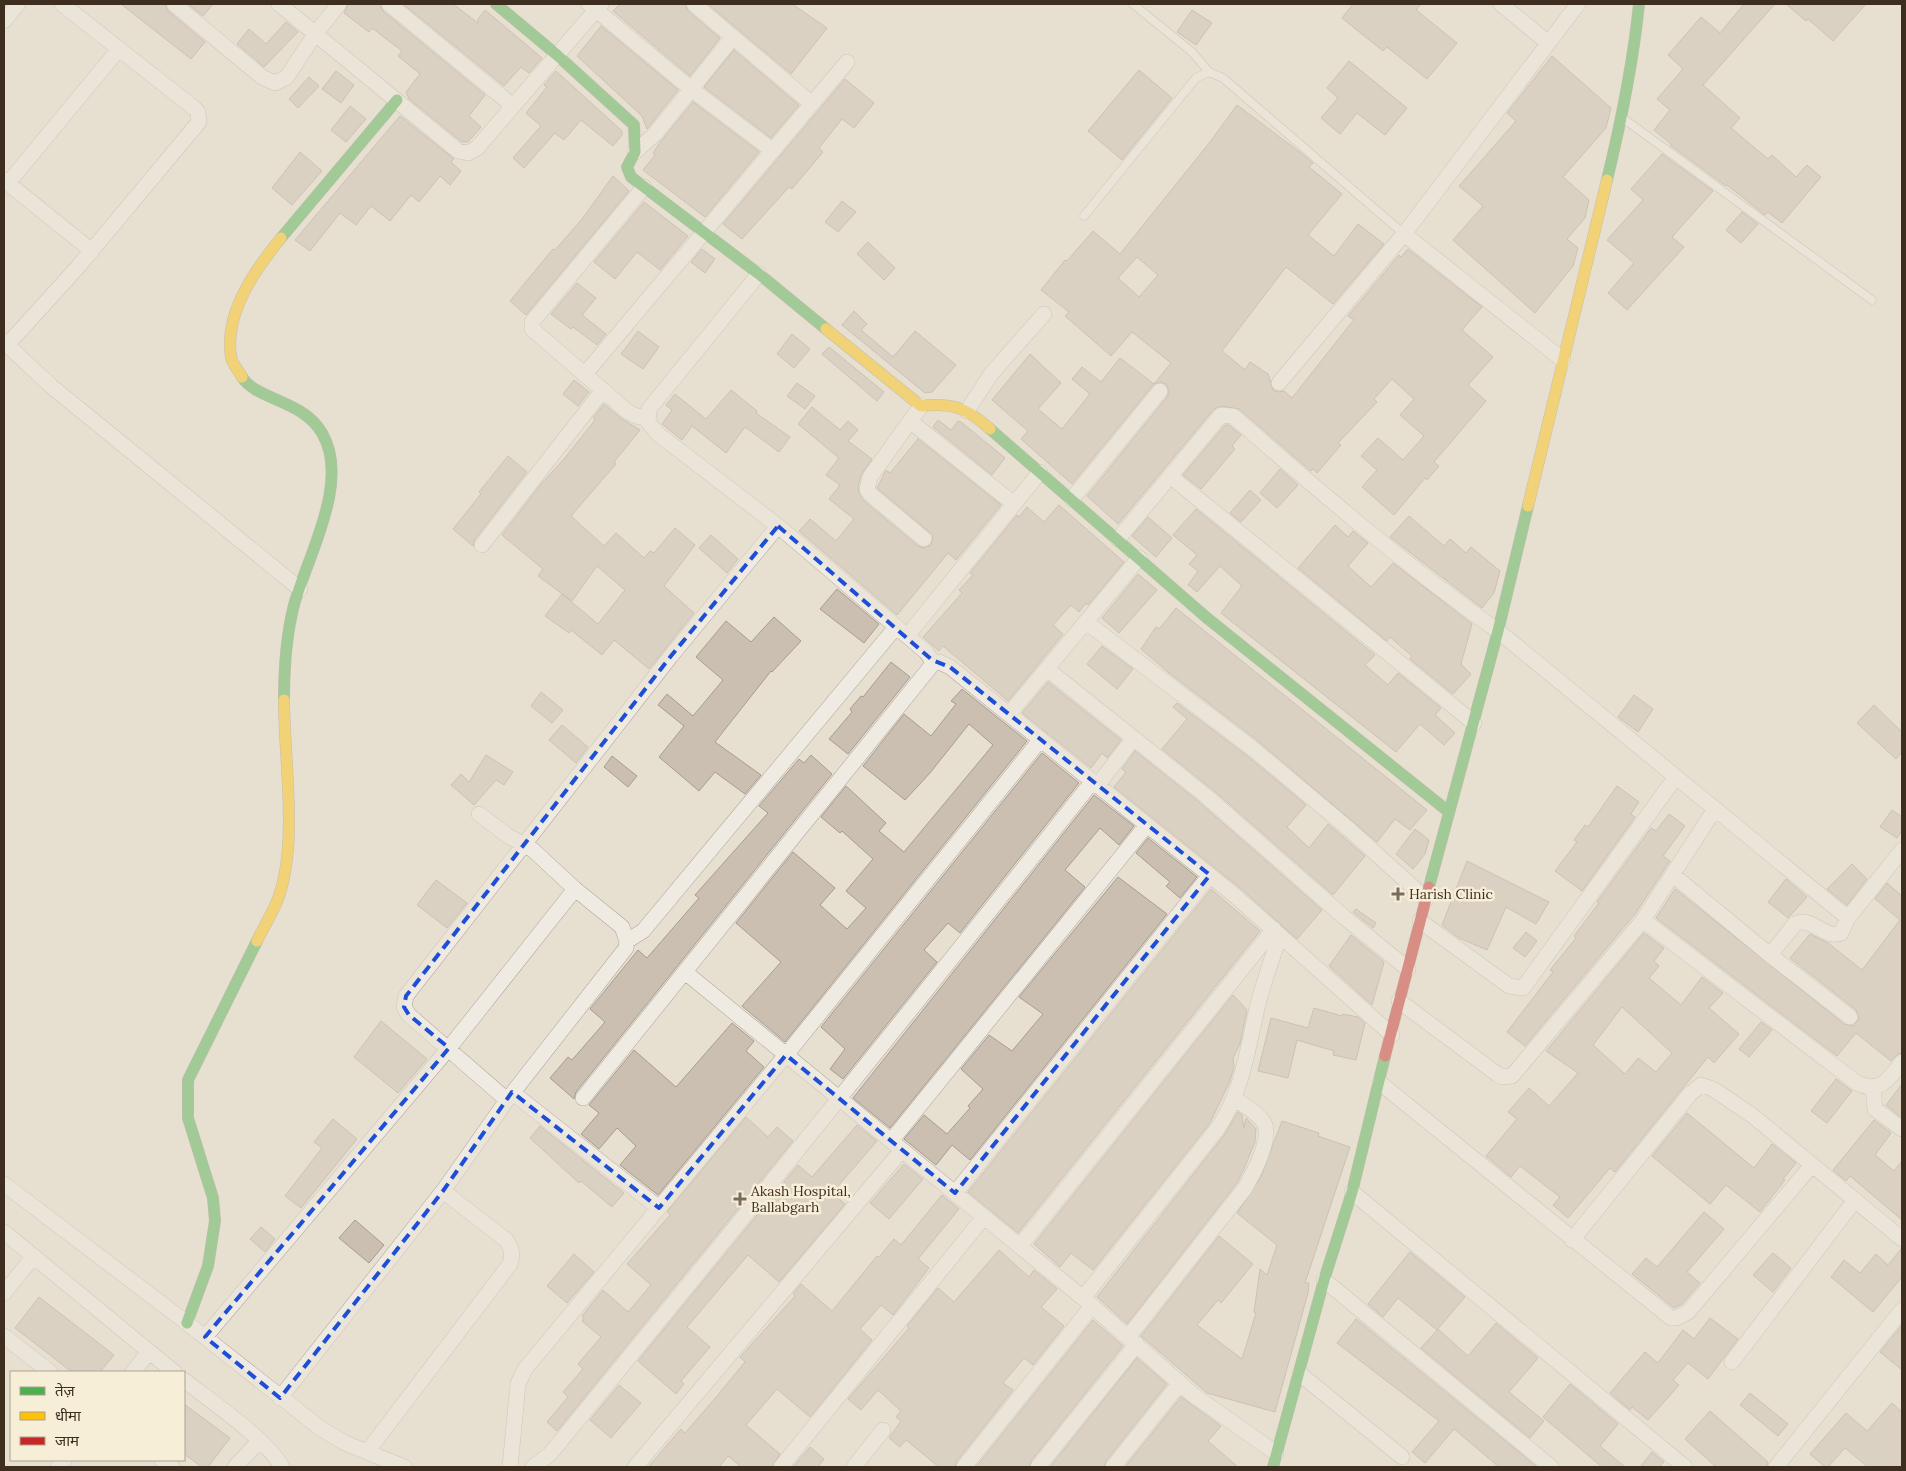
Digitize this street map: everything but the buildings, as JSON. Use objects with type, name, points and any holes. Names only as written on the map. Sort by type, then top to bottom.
[{"type":"street","points":[[4,21],[18,4]]},
{"type":"street","points":[[62,4],[194,108],[198,112],[199,122],[92,251],[5,344],[51,386],[300,589]]},
{"type":"street","points":[[174,4],[262,77],[276,84],[287,77],[315,34],[339,4]]},
{"type":"street","points":[[279,4],[458,151],[468,153],[477,148],[557,55],[595,6],[691,89],[773,151]]},
{"type":"street","points":[[389,4],[513,106]]},
{"type":"street","points":[[496,4],[557,55],[634,125],[635,152]]},
{"type":"street","points":[[694,4],[812,104]]},
{"type":"street","points":[[1501,4],[1548,43]]},
{"type":"street","points":[[1279,383],[1404,234],[1578,4]]},
{"type":"street","points":[[685,972],[1020,1246],[1133,1340],[1204,1404],[1275,1460],[1300,1374],[1324,1280],[1352,1192],[1399,1001],[1498,631],[1622,117],[1636,43],[1639,4]]},
{"type":"street","points":[[733,37],[655,134],[635,152],[628,167],[628,174],[759,274],[922,406]]},
{"type":"street","points":[[92,251],[6,181],[118,49]]},
{"type":"street","points":[[585,374],[847,62]]},
{"type":"street","points":[[187,1323],[211,1262],[215,1237],[214,1204],[187,1121],[185,1104],[188,1080],[279,896],[283,880],[288,856],[285,672],[289,628],[326,507],[331,460],[328,445],[322,431],[311,419],[294,407],[245,382],[233,362],[231,352],[234,318],[243,292],[262,261],[397,100]]},
{"type":"street","points":[[644,187],[532,322],[532,329],[628,412],[639,416],[647,416]]},
{"type":"street","points":[[1404,234],[1563,360]]},
{"type":"street","points":[[583,1098],[929,670],[932,662],[929,655],[778,526],[658,434],[648,422],[648,409],[759,274]]},
{"type":"street","points":[[967,411],[991,374],[1044,314]]},
{"type":"street","points":[[482,545],[603,390]]},
{"type":"street","points":[[1072,500],[1160,391]]},
{"type":"street","points":[[924,539],[870,494],[867,488],[870,476],[922,406],[946,402],[967,411],[1222,630],[1449,812]]},
{"type":"street","points":[[1118,539],[1221,415],[1233,416],[1354,521],[1448,596],[1498,631],[1848,918]]},
{"type":"street","points":[[910,421],[1014,504]]},
{"type":"street","points":[[280,1398],[443,1191],[510,1096],[622,955],[627,941],[643,931],[1040,472]]},
{"type":"street","points":[[1170,476],[1474,723]]},
{"type":"street","points":[[659,1208],[449,1048],[409,1015],[405,1010],[404,1001],[670,656],[778,526]]},
{"type":"street","points":[[1009,714],[1139,558]]},
{"type":"street","points":[[1086,622],[1252,748],[1350,830],[1426,899]]},
{"type":"street","points":[[932,662],[940,662],[950,667],[1146,826],[1210,875],[1392,1035]]},
{"type":"street","points":[[1047,669],[1206,796],[1344,917],[1408,968]]},
{"type":"street","points":[[533,1467],[550,1454],[1133,739]]},
{"type":"street","points":[[510,1467],[516,1393],[520,1378],[786,1055],[1041,740]]},
{"type":"street","points":[[1420,921],[1509,986],[1523,988],[1675,778]]},
{"type":"street","points":[[1399,1001],[1496,1074],[1507,1078],[1518,1072],[1643,920],[1715,809]]},
{"type":"street","points":[[480,814],[508,836],[524,844],[622,927],[627,941]]},
{"type":"street","points":[[635,1467],[897,1145],[1146,826]]},
{"type":"street","points":[[1770,955],[1795,924],[1800,922],[1809,923],[1834,935],[1841,933],[1848,918],[1902,850]]},
{"type":"street","points":[[955,1193],[1210,875]]},
{"type":"street","points":[[1673,875],[1770,955],[1850,1017]]},
{"type":"street","points":[[206,1337],[449,1048],[575,889]]},
{"type":"street","points":[[1643,920],[1848,1077],[1873,1088],[1884,1082],[1902,1062]]},
{"type":"street","points":[[964,1467],[1218,1128],[1234,1098],[1277,932]]},
{"type":"street","points":[[1020,1246],[1277,932]]},
{"type":"street","points":[[1380,1083],[1665,1315],[1676,1318],[1688,1312],[1812,1165]]},
{"type":"street","points":[[1572,1240],[1690,1094],[1701,1085],[1713,1089],[1753,1116],[1902,1239]]},
{"type":"street","points":[[1873,1088],[1875,1109],[1902,1129]]},
{"type":"street","points":[[1038,1467],[1253,1175],[1265,1141],[1265,1125],[1262,1120],[1234,1098]]},
{"type":"street","points":[[4,1184],[206,1337],[280,1398],[332,1436],[404,1467]]},
{"type":"street","points":[[367,1452],[510,1264],[513,1256],[511,1247],[506,1240],[443,1191]]},
{"type":"street","points":[[1352,1192],[1684,1467]]},
{"type":"street","points":[[1732,1362],[1855,1200]]},
{"type":"street","points":[[781,1467],[984,1217]]},
{"type":"street","points":[[4,1232],[173,1371]]},
{"type":"street","points":[[4,1293],[34,1256]]},
{"type":"street","points":[[1324,1280],[1550,1467]]},
{"type":"street","points":[[1776,1467],[1902,1310]]},
{"type":"street","points":[[4,1336],[49,1371]]},
{"type":"street","points":[[134,1371],[150,1352]]},
{"type":"street","points":[[1300,1374],[1402,1458]]},
{"type":"street","points":[[185,1381],[259,1441],[278,1460],[282,1467]]},
{"type":"street","points":[[1113,1467],[1180,1383]]},
{"type":"street","points":[[854,1467],[883,1430]]},
{"type":"street","points":[[235,1467],[259,1441]]},
{"type":"lane","points":[[1134,4],[1192,52],[1209,72],[1223,78],[1404,234]]},
{"type":"lane","points":[[1084,216],[1196,78],[1209,72]]},
{"type":"lane","points":[[1622,117],[1872,300]]},
{"type":"highlighted area","points":[[778,526],[932,660],[950,667],[1210,875],[955,1193],[786,1055],[659,1208],[512,1092],[443,1191],[280,1398],[205,1337],[449,1048],[409,1015],[404,1007],[406,996],[671,656]]},
{"type":"traffic: fast","points":[[496,4],[557,55],[634,125],[635,152],[627,167],[631,177],[759,274],[826,329]]},
{"type":"traffic: fast","points":[[1607,180],[1626,93],[1639,4]]},
{"type":"traffic: fast","points":[[281,238],[397,100]]},
{"type":"traffic: fast","points":[[242,377],[258,391],[292,407],[314,422],[322,433],[330,452],[332,474],[324,519],[300,586],[289,628],[284,700]]},
{"type":"traffic: fast","points":[[990,429],[1207,618],[1449,812]]},
{"type":"traffic: fast","points":[[1429,887],[1498,631],[1528,506]]},
{"type":"traffic: fast","points":[[187,1323],[208,1266],[215,1221],[213,1198],[188,1118],[188,1080],[257,941]]},
{"type":"traffic: fast","points":[[1273,1467],[1324,1280],[1352,1192],[1385,1056]]},
{"type":"traffic: slow","points":[[1528,506],[1607,180]]},
{"type":"traffic: slow","points":[[242,377],[231,357],[232,324],[237,308],[252,278],[281,238]]},
{"type":"traffic: slow","points":[[826,329],[921,406],[942,405],[959,408],[974,416],[990,429]]},
{"type":"traffic: slow","points":[[257,941],[279,896],[285,874],[288,850],[289,799],[284,700]]},
{"type":"traffic: jam","points":[[1385,1056],[1429,887]]},
{"type":"place","name":"Harish Clinic","points":[[1398,894]]},
{"type":"place","name":"Akash Hospital, Ballabgarh","points":[[740,1199]]}]
